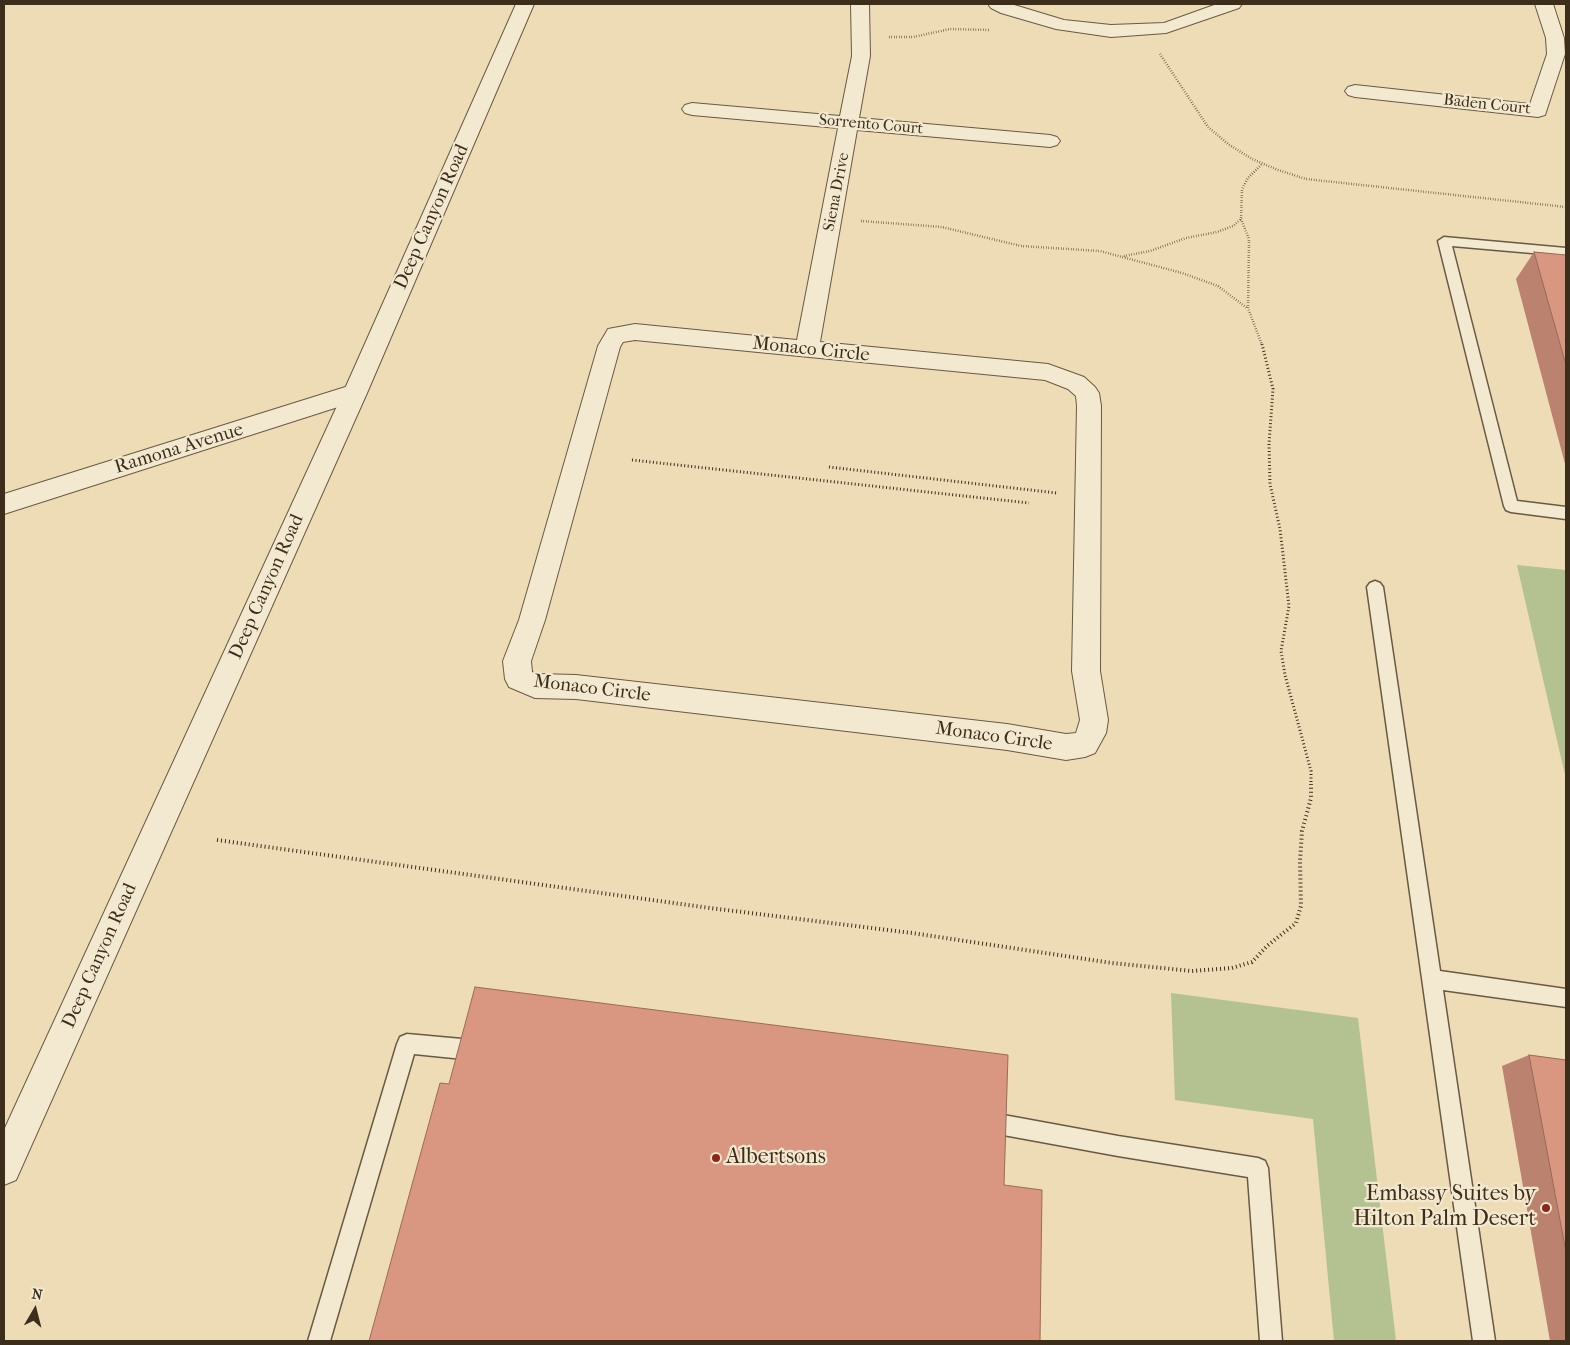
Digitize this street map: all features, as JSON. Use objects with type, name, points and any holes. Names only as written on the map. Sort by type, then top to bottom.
[{"type":"street","name":"Deep Canyon Road","points":[[4,1168],[12,1129],[355,393],[525,4]]},
{"type":"street","name":"Siena Drive","points":[[807,349],[861,56],[860,4]]},
{"type":"street","points":[[997,4],[1007,9],[1062,25],[1111,31],[1166,28],[1233,4]]},
{"type":"street","name":"Baden Court","points":[[1355,91],[1538,111],[1541,95],[1556,54],[1555,38],[1548,4]]},
{"type":"street","name":"Sorrento Court","points":[[692,109],[1050,141]]},
{"type":"street","name":"Monaco Circle","points":[[643,332],[807,349],[1048,372],[1076,384],[1086,393],[1089,406],[1086,671],[1094,720],[1092,733],[1085,744],[1066,747],[1007,737],[596,689],[535,686],[519,678],[517,661],[532,620],[603,364],[609,346],[616,335],[643,332]]},
{"type":"street","name":"Ramona Avenue","points":[[4,504],[355,393]]},
{"type":"lane","points":[[1566,252],[1444,241],[1511,506],[1566,513]]},
{"type":"lane","points":[[1375,587],[1484,1341]]},
{"type":"lane","points":[[1433,979],[1566,998]]},
{"type":"lane","points":[[319,1341],[407,1044],[473,1050]]},
{"type":"lane","points":[[998,1124],[1118,1146],[1258,1168],[1271,1341]]},
{"type":"path","points":[[886,37],[913,37],[950,29],[996,30]]},
{"type":"path","points":[[1158,52],[1208,127],[1228,144],[1262,164],[1306,179],[1566,206]]},
{"type":"path","points":[[217,840],[710,908],[912,933],[1112,963],[1192,971],[1232,968],[1252,962],[1267,946],[1296,924],[1301,906],[1300,861],[1302,831],[1311,798],[1311,771],[1285,675],[1282,650],[1289,606],[1280,529],[1270,484],[1269,444],[1273,389],[1259,334],[1248,308],[1249,239],[1241,219],[1242,189],[1248,178],[1262,164]]},
{"type":"path","points":[[1122,256],[1150,251],[1186,238],[1217,232],[1232,226],[1241,219]]},
{"type":"path","points":[[853,220],[942,227],[1021,246],[1100,251],[1182,273],[1218,286],[1248,308]]},
{"type":"path","points":[[632,460],[1029,504]]},
{"type":"path","points":[[829,467],[1060,493]]},
{"type":"green space","points":[[1517,565],[1566,570],[1566,779],[1556,736]]},
{"type":"green space","points":[[1171,993],[1358,1018],[1396,1341],[1334,1341],[1313,1119],[1175,1100]]},
{"type":"building","points":[[1534,252],[1566,255],[1566,365]]},
{"type":"building","name":"Albertsons","points":[[475,987],[1008,1055],[1004,1185],[1042,1190],[1040,1341],[369,1341],[440,1083],[449,1084]]},
{"type":"building","points":[[1529,1055],[1566,1060],[1566,1252]]},
{"type":"place","name":"Albertsons","points":[[716,1158]]},
{"type":"place","name":"Embassy Suites by Hilton Palm Desert","points":[[1546,1208]]}]
